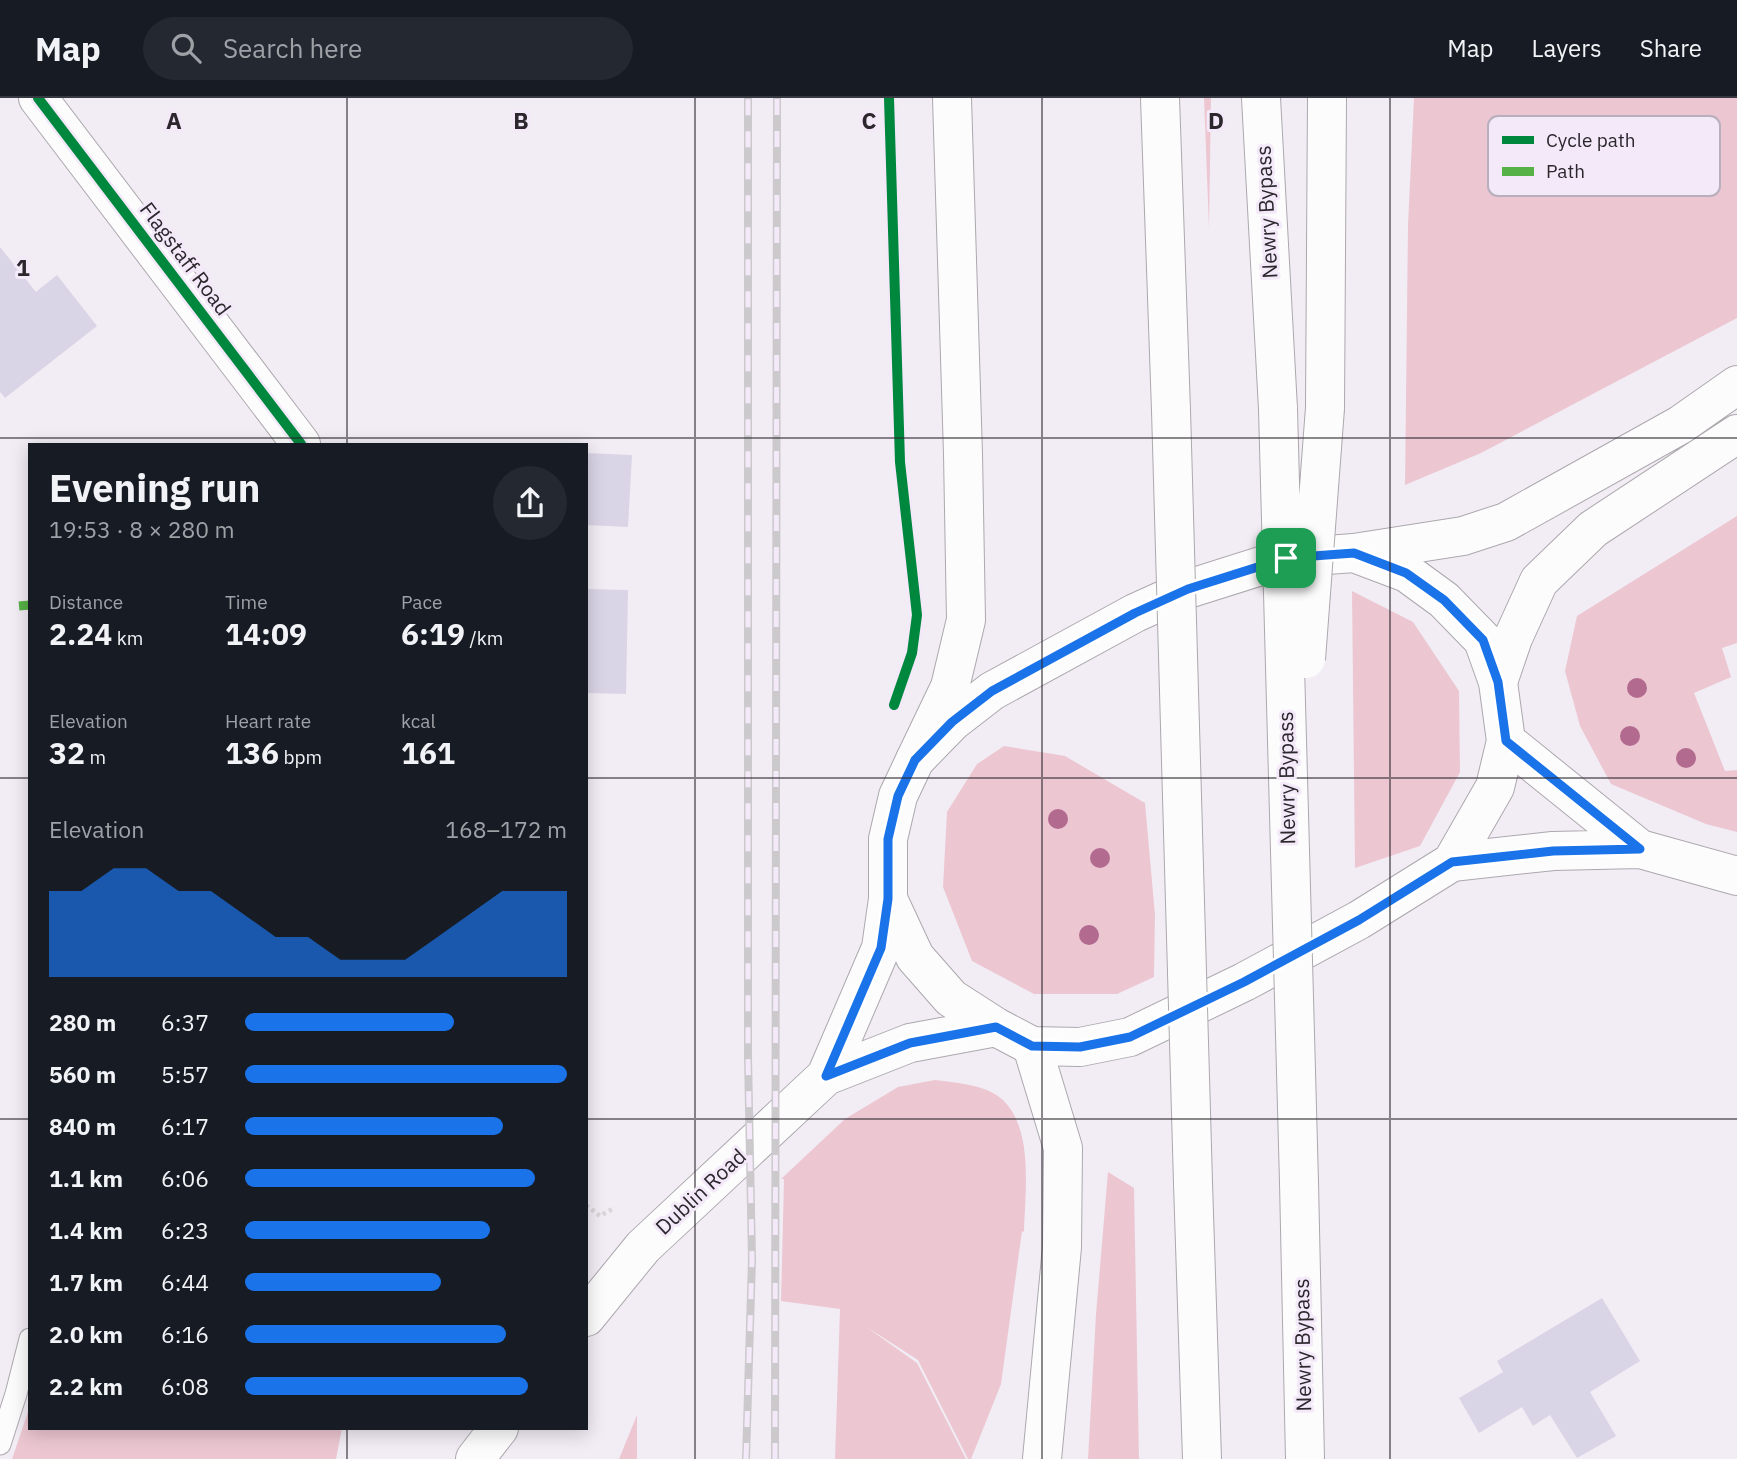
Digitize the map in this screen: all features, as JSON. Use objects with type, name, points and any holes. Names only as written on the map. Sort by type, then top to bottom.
[{"type":"main road","name":"Flagstaff Road","points":[[38,98],[300,443]]},
{"type":"main road","points":[[826,1076],[881,948],[888,899],[888,839],[898,796],[950,687],[966,620],[951,98]]},
{"type":"main road","points":[[1160,98],[1202,1459]]},
{"type":"main road","name":"Newry Bypass","points":[[1261,98],[1278,409],[1306,1459]]},
{"type":"main road","points":[[1290,885],[1325,408],[1327,98]]},
{"type":"main road","points":[[915,760],[952,722],[992,691],[1135,613],[1188,589],[1286,558],[1354,553],[1463,536],[1506,522],[1680,425],[1737,384]]},
{"type":"main road","points":[[1498,682],[1513,638],[1538,581],[1593,528],[1737,434]]},
{"type":"main road","points":[[1354,553],[1406,573],[1444,600],[1483,640],[1498,682],[1506,741],[1495,787],[1452,862]]},
{"type":"main road","points":[[1506,741],[1640,849]]},
{"type":"main road","points":[[888,899],[915,957],[951,998],[1032,1046],[1080,1047],[1130,1037],[1244,982],[1359,920],[1452,862],[1553,851],[1640,849],[1737,876]]},
{"type":"main road","points":[[826,1076],[910,1043],[996,1027]]},
{"type":"main road","points":[[1032,1046],[1063,1148],[1062,1247],[1042,1459]]},
{"type":"main road","name":"Dublin Road","points":[[591,1302],[643,1247],[826,1076]]},
{"type":"main road","points":[[474,1459],[497,1430]]},
{"type":"lane","points":[[0,1444],[28,1347]]},
{"type":"path","points":[[588,1207],[600,1216],[624,1203]]},
{"type":"shaded area","points":[[1204,98],[1211,98],[1209,228]]},
{"type":"shaded area","points":[[1414,98],[1737,98],[1737,318],[1481,453],[1405,485],[1408,225]]},
{"type":"shaded area","points":[[1737,516],[1737,643],[1722,648],[1731,677],[1694,693],[1725,771],[1737,770],[1737,832],[1706,824],[1611,784],[1580,726],[1565,671],[1577,616]]},
{"type":"shaded area","points":[[1352,591],[1413,622],[1459,691],[1460,772],[1420,846],[1355,868]]},
{"type":"shaded area","points":[[1004,746],[1065,756],[1145,803],[1155,915],[1154,977],[1117,994],[1034,994],[972,961],[943,887],[947,812],[977,764]]},
{"type":"shaded area","points":[[935,1080],[970,1085],[1003,1100],[1013,1113],[1024,1144],[1024,1232],[1022,1231],[1001,1384],[971,1459],[968,1459],[918,1360],[865,1326],[917,1363],[966,1459],[835,1459],[840,1309],[781,1301],[784,1179],[781,1179],[845,1119],[898,1087]]},
{"type":"shaded area","points":[[1108,1172],[1134,1188],[1139,1459],[1088,1459]]},
{"type":"shaded area","points":[[28,1412],[28,1430],[342,1430],[336,1459],[12,1459]]},
{"type":"shaded area","points":[[637,1415],[637,1459],[619,1459]]},
{"type":"building","points":[[0,247],[36,292],[57,275],[97,326],[5,398],[0,392]]},
{"type":"building","points":[[588,453],[632,455],[628,527],[588,525]]},
{"type":"building","points":[[588,589],[628,590],[626,694],[588,693]]},
{"type":"building","points":[[1602,1298],[1640,1361],[1590,1392],[1616,1436],[1577,1458],[1550,1415],[1533,1426],[1522,1407],[1479,1433],[1459,1398],[1503,1372],[1497,1361]]},
{"type":"railway","points":[[746,1459],[752,1259],[748,1057],[748,98]]},
{"type":"railway","points":[[775,1459],[777,98]]},
{"type":"marked path","points":[[19,606],[28,605]]},
{"type":"cycle path","points":[[38,98],[300,443]]},
{"type":"cycle path","points":[[889,98],[900,462],[917,615],[912,653],[894,705]]},
{"type":"route","points":[[1354,553],[1406,573],[1444,600],[1483,640],[1498,682],[1506,741],[1640,849],[1553,851],[1452,862],[1359,920],[1244,982],[1130,1037],[1080,1047],[1032,1046],[996,1027],[910,1043],[826,1076],[881,948],[888,899],[888,839],[898,796],[915,760],[952,722],[992,691],[1135,613],[1188,589],[1286,558],[1354,553]]}]
